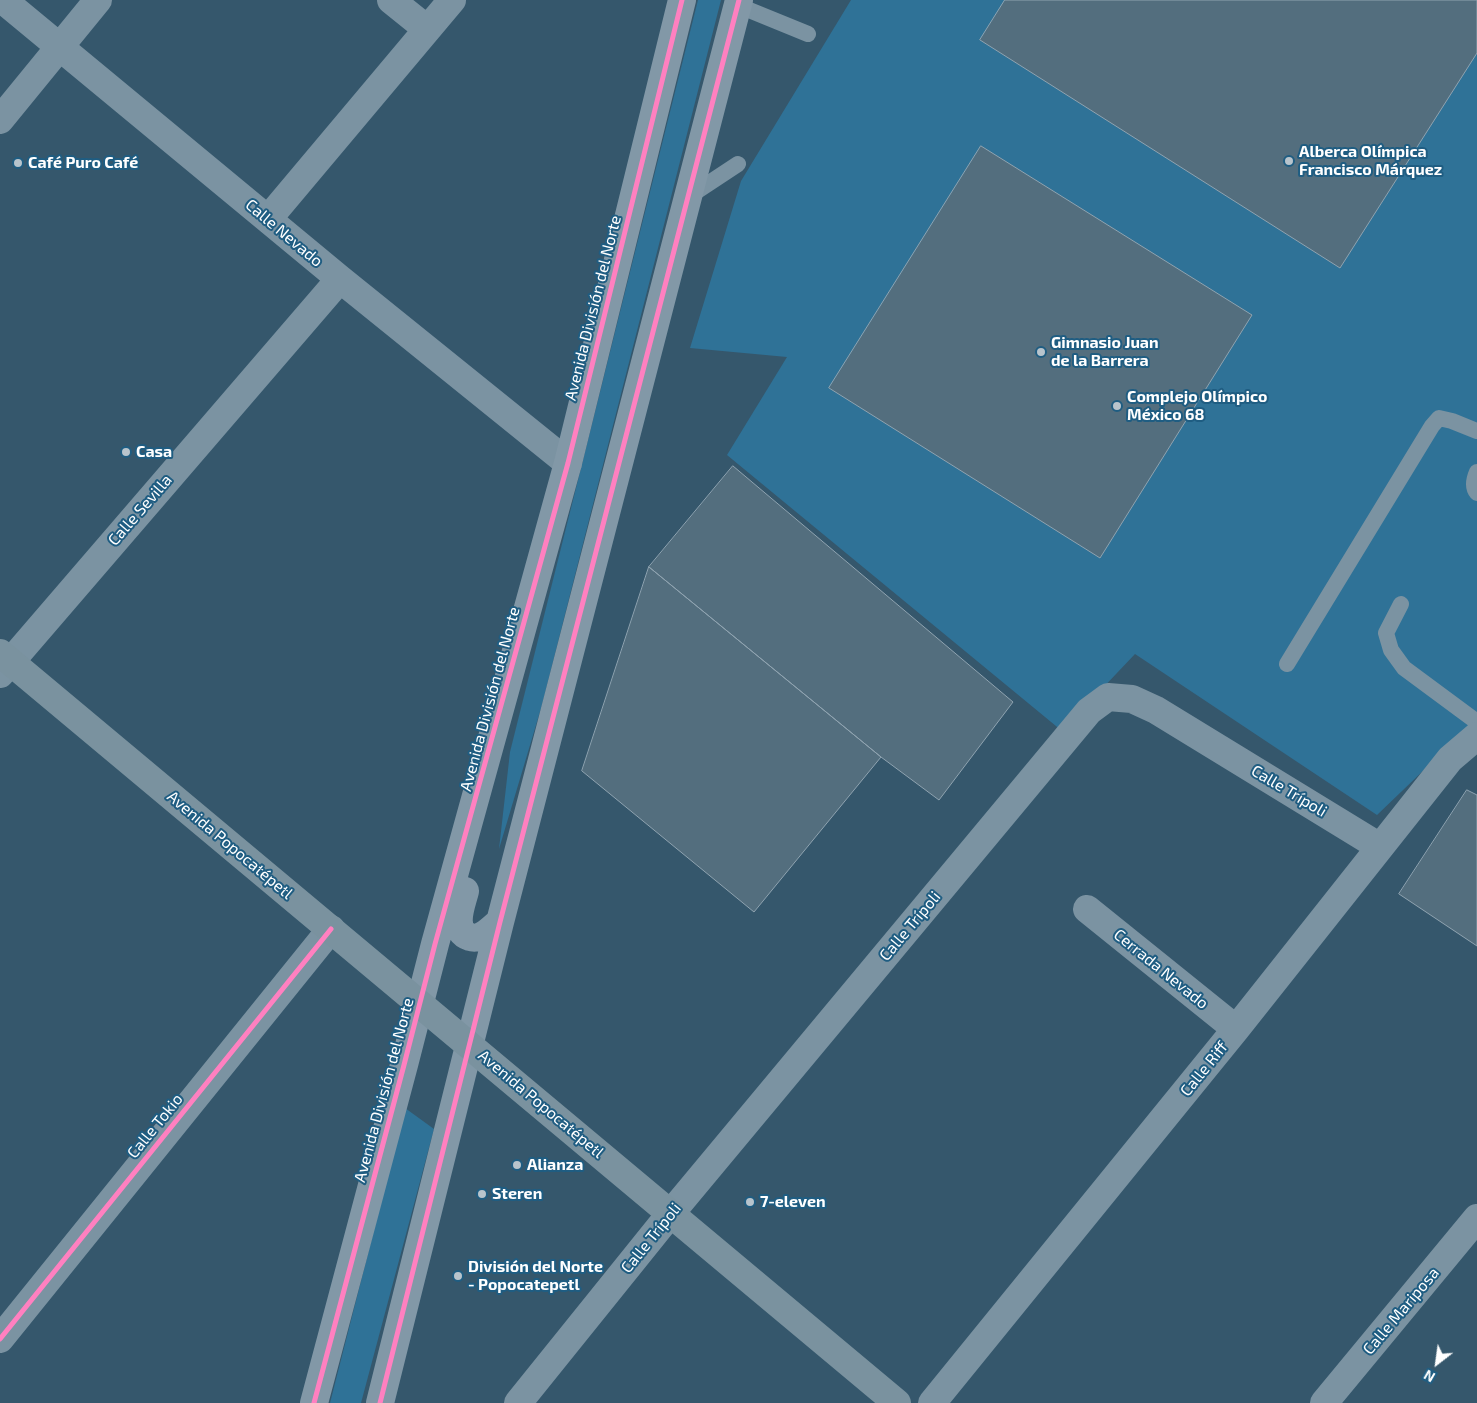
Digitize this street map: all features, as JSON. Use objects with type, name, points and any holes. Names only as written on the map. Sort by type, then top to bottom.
[{"type":"main road","name":"Avenida División del Norte","points":[[314,1403],[487,754],[568,464],[682,0]]},
{"type":"main road","points":[[380,1403],[500,922],[738,2]]},
{"type":"main road","name":"Avenida Popocatépetl","points":[[3,663],[331,929],[897,1403]]},
{"type":"main road","points":[[487,754],[495,775],[458,923],[461,931],[466,936],[472,938],[480,937],[500,922]]},
{"type":"street","name":"Calle Nevado","points":[[3,0],[340,279],[568,464]]},
{"type":"street","points":[[0,120],[98,0]]},
{"type":"street","points":[[391,0],[427,29]]},
{"type":"street","points":[[268,219],[452,0]]},
{"type":"street","name":"Calle Sevilla","points":[[3,663],[340,279]]},
{"type":"street","name":"Calle Trípoli","points":[[518,1403],[671,1213],[1089,711],[1108,697],[1132,699],[1156,710],[1380,847]]},
{"type":"street","name":"Calle Riff","points":[[932,1403],[1236,1029],[1450,759],[1477,736]]},
{"type":"street","name":"Cerrada Nevado","points":[[1087,909],[1236,1029]]},
{"type":"street","name":"Calle Tokio","points":[[0,1339],[331,929]]},
{"type":"street","name":"Calle Mariposa","points":[[1324,1403],[1477,1218]]},
{"type":"lane","points":[[738,2],[808,34]]},
{"type":"lane","points":[[688,197],[738,164]]},
{"type":"lane","points":[[1287,664],[1432,426],[1439,418],[1477,431]]},
{"type":"lane","points":[[1477,472],[1474,480],[1475,492],[1477,494]]},
{"type":"lane","points":[[1401,604],[1386,633],[1391,650],[1404,668],[1477,722]]},
{"type":"shaded area","points":[[698,0],[721,0],[542,705],[499,849],[510,752]]},
{"type":"shaded area","name":"Complejo Olímpico México 68","points":[[851,0],[1477,0],[1477,719],[1377,815],[1135,654],[1062,731],[727,455],[787,357],[690,348],[741,181]]},
{"type":"shaded area","points":[[405,1108],[434,1129],[361,1403],[330,1403]]},
{"type":"building","name":"Alberca Olímpica Francisco Márquez","points":[[1005,0],[1477,0],[1477,53],[1340,268],[980,40]]},
{"type":"building","name":"Gimnasio Juan de la Barrera","points":[[981,146],[1252,315],[1100,558],[829,388]]},
{"type":"building","points":[[733,466],[1013,702],[939,800],[881,757],[649,567]]},
{"type":"building","points":[[649,567],[881,757],[754,912],[582,771]]},
{"type":"building","points":[[1467,790],[1477,795],[1477,946],[1399,894]]},
{"type":"cycle path","points":[[314,1403],[435,944],[568,463],[682,0]]},
{"type":"cycle path","points":[[380,1403],[500,922],[739,0]]},
{"type":"cycle path","points":[[0,1339],[331,929]]},
{"type":"place","name":"Alberca Olímpica Francisco Márquez","points":[[1289,161]]},
{"type":"place","name":"Café Puro Café","points":[[18,163]]},
{"type":"place","name":"Gimnasio Juan de la Barrera","points":[[1041,352]]},
{"type":"place","name":"Complejo Olímpico México 68","points":[[1117,406]]},
{"type":"place","name":"Casa","points":[[126,452]]},
{"type":"place","name":"Alianza","points":[[517,1165]]},
{"type":"place","name":"Steren","points":[[482,1194]]},
{"type":"place","name":"7-eleven","points":[[750,1202]]},
{"type":"place","name":"División del Norte - Popocatepetl","points":[[458,1276]]}]
